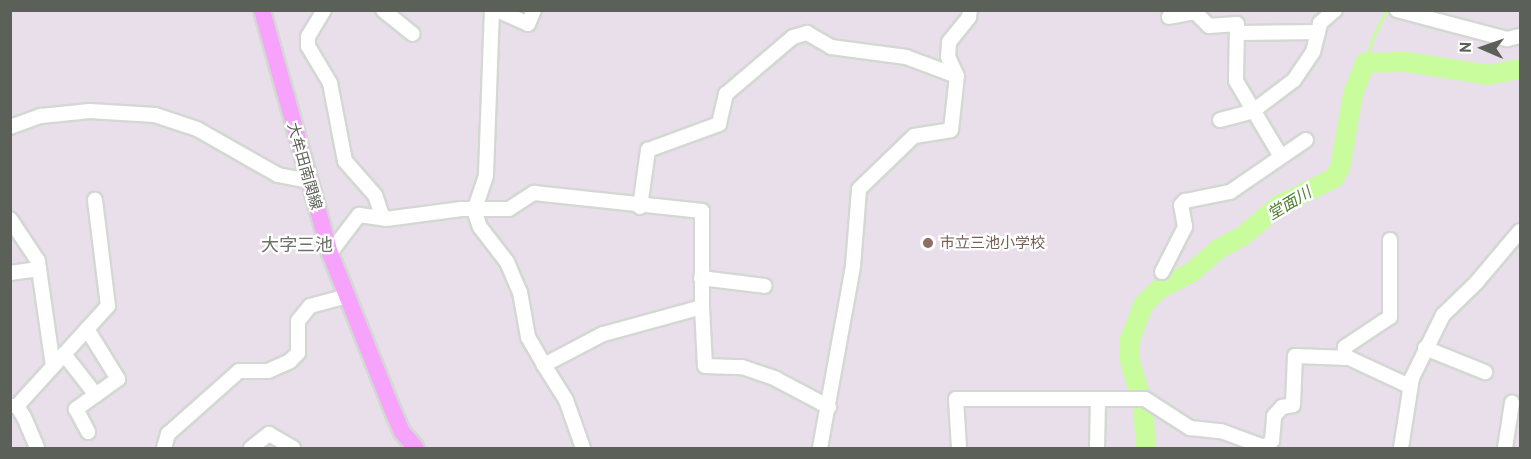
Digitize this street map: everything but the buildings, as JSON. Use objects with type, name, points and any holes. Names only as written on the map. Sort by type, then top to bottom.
[{"type":"main road","name":"大牟田南関線","points":[[262,10],[330,253],[402,432],[416,448]]},
{"type":"street","points":[[324,10],[308,37],[308,46],[330,83],[345,161],[375,195],[383,218]]},
{"type":"street","points":[[383,10],[413,34]]},
{"type":"street","points":[[492,10],[486,177],[474,210],[480,226],[507,262],[520,292],[528,337],[566,400],[583,448]]},
{"type":"street","points":[[497,10],[528,24],[534,10]]},
{"type":"street","points":[[820,448],[853,266],[859,189],[914,136],[951,130],[957,76],[948,57],[949,42],[969,17],[970,10]]},
{"type":"street","points":[[1220,120],[1253,111],[1294,80],[1305,66],[1320,23],[1335,10]]},
{"type":"street","points":[[1397,10],[1507,39],[1521,36]]},
{"type":"street","points":[[1169,17],[1195,12],[1209,26],[1237,24],[1236,81],[1280,155]]},
{"type":"street","points":[[1237,33],[1318,32]]},
{"type":"street","points":[[640,207],[648,150],[719,124],[726,93],[799,34],[818,37],[831,47],[906,57],[957,76]]},
{"type":"street","points":[[10,127],[41,116],[90,111],[155,115],[197,129],[278,175],[309,182]]},
{"type":"street","points":[[1162,272],[1185,228],[1181,205],[1230,192],[1280,155],[1306,140]]},
{"type":"street","points":[[330,253],[359,215],[383,218],[509,209],[534,193],[640,207],[702,211],[701,278],[705,366],[742,367],[776,379],[828,407]]},
{"type":"street","points":[[37,448],[14,406],[108,306],[95,200]]},
{"type":"street","points":[[10,219],[39,269],[53,366]]},
{"type":"street","points":[[1401,448],[1409,386],[1425,348],[1443,315],[1476,283],[1521,231]]},
{"type":"street","points":[[1344,358],[1345,347],[1390,317],[1390,240]]},
{"type":"street","points":[[10,273],[39,269]]},
{"type":"street","points":[[701,278],[765,286]]},
{"type":"street","points":[[164,448],[168,434],[240,371],[268,371],[290,361],[298,353],[298,321],[310,306],[347,296]]},
{"type":"street","points":[[544,365],[603,334],[702,306]]},
{"type":"street","points":[[87,329],[118,379],[76,409],[88,432]]},
{"type":"street","points":[[1425,348],[1485,372]]},
{"type":"street","points":[[64,354],[96,395]]},
{"type":"street","points":[[959,448],[956,399],[1139,399],[1190,428],[1221,431],[1267,447],[1272,441],[1274,416],[1282,407],[1293,405],[1295,356],[1344,358],[1409,386]]},
{"type":"street","points":[[1097,448],[1098,399]]},
{"type":"street","points":[[1505,448],[1512,403]]},
{"type":"street","points":[[251,448],[269,434],[293,448]]},
{"type":"waterway","points":[[1365,63],[1374,34],[1387,10]]},
{"type":"waterway","name":"堂面川","points":[[1146,448],[1143,406],[1130,361],[1129,342],[1143,305],[1159,289],[1192,272],[1218,249],[1244,235],[1279,205],[1334,178],[1340,168],[1353,94],[1365,63],[1406,62],[1488,75],[1520,69]]},
{"type":"place","name":"市立三池小学校","points":[[928,243]]},
{"type":"district","name":"大字三池","points":[[297,245]]}]
